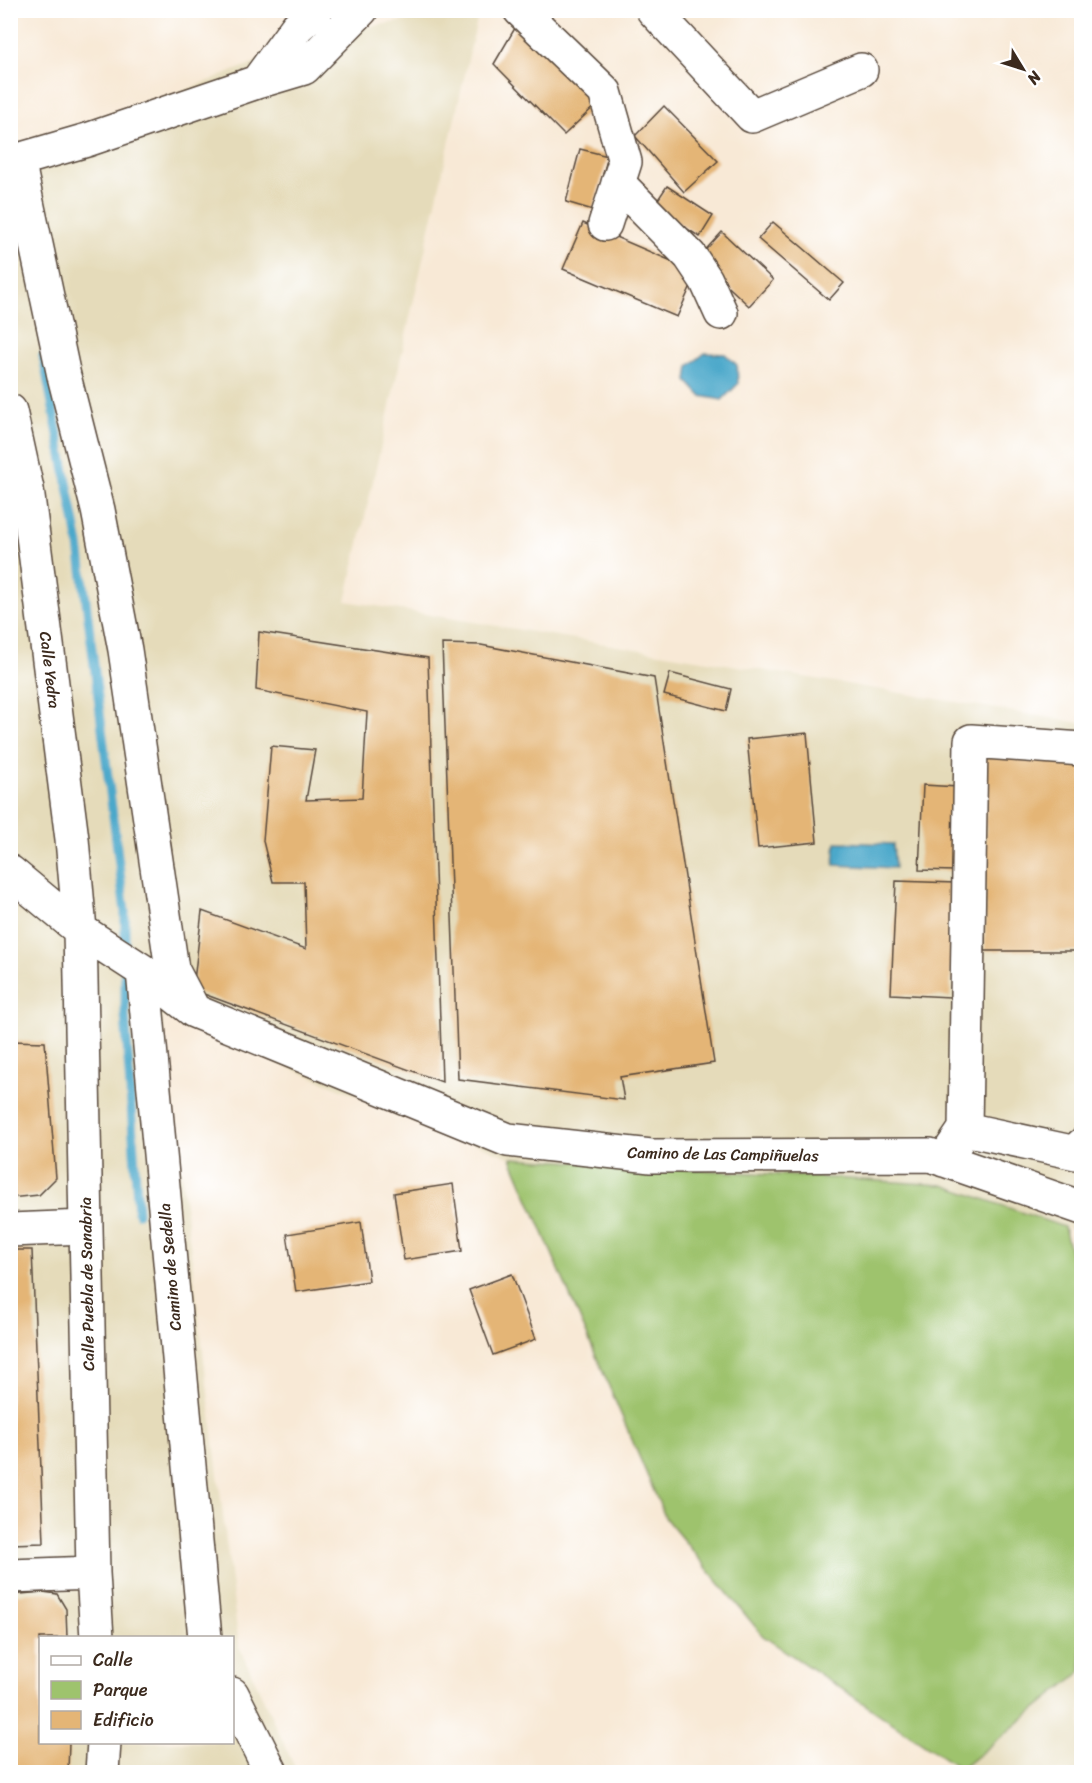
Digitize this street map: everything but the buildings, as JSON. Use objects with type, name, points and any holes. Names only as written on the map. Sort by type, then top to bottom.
[{"type":"street","points":[[257,82],[297,27],[316,10]]},
{"type":"street","points":[[194,1011],[172,969],[125,650],[105,545],[64,376],[18,160],[304,68],[361,10]]},
{"type":"street","points":[[520,10],[604,92],[625,162],[605,224]]},
{"type":"street","points":[[653,10],[752,116],[861,70]]},
{"type":"street","points":[[618,183],[690,256],[706,280],[721,314]]},
{"type":"street","name":"Calle Yedra","points":[[10,411],[27,489],[72,839],[80,930]]},
{"type":"street","points":[[944,1160],[965,1129],[971,741],[1082,749]]},
{"type":"street","points":[[10,872],[80,930],[143,971]]},
{"type":"street","name":"Calle Puebla de Sanabria","points":[[80,930],[93,1574],[97,1636]]},
{"type":"street","name":"Camino de Las Campiñuelas","points":[[143,971],[194,1011],[508,1140],[651,1155],[930,1155],[1082,1208]]},
{"type":"street","name":"Camino de Sedella","points":[[143,971],[205,1636]]},
{"type":"street","points":[[965,1129],[1076,1153],[1082,1145]]},
{"type":"street","points":[[10,1230],[85,1227]]},
{"type":"street","points":[[10,1576],[93,1574]]},
{"type":"street","points":[[234,1698],[271,1773]]},
{"type":"street","points":[[102,1773],[104,1744]]},
{"type":"shaded area","points":[[463,11],[479,11],[346,601],[1081,723],[1081,1233],[943,1185],[511,1158],[162,1016],[239,1646],[297,1772],[11,1772],[10,156],[66,138],[326,34]]},
{"type":"shaded area","points":[[1081,1672],[1081,1772],[956,1772],[961,1769]]},
{"type":"green space","points":[[511,1158],[943,1185],[1064,1227],[1082,1295],[1081,1672],[961,1769],[763,1636],[666,1519]]},
{"type":"water","points":[[705,353],[725,354],[737,365],[738,384],[722,400],[701,396],[687,381],[689,366]]},
{"type":"water","points":[[836,842],[893,844],[895,868],[834,865]]},
{"type":"waterway","points":[[43,356],[79,545],[125,912],[125,951]]},
{"type":"waterway","points":[[125,967],[125,1013],[138,1213]]}]
